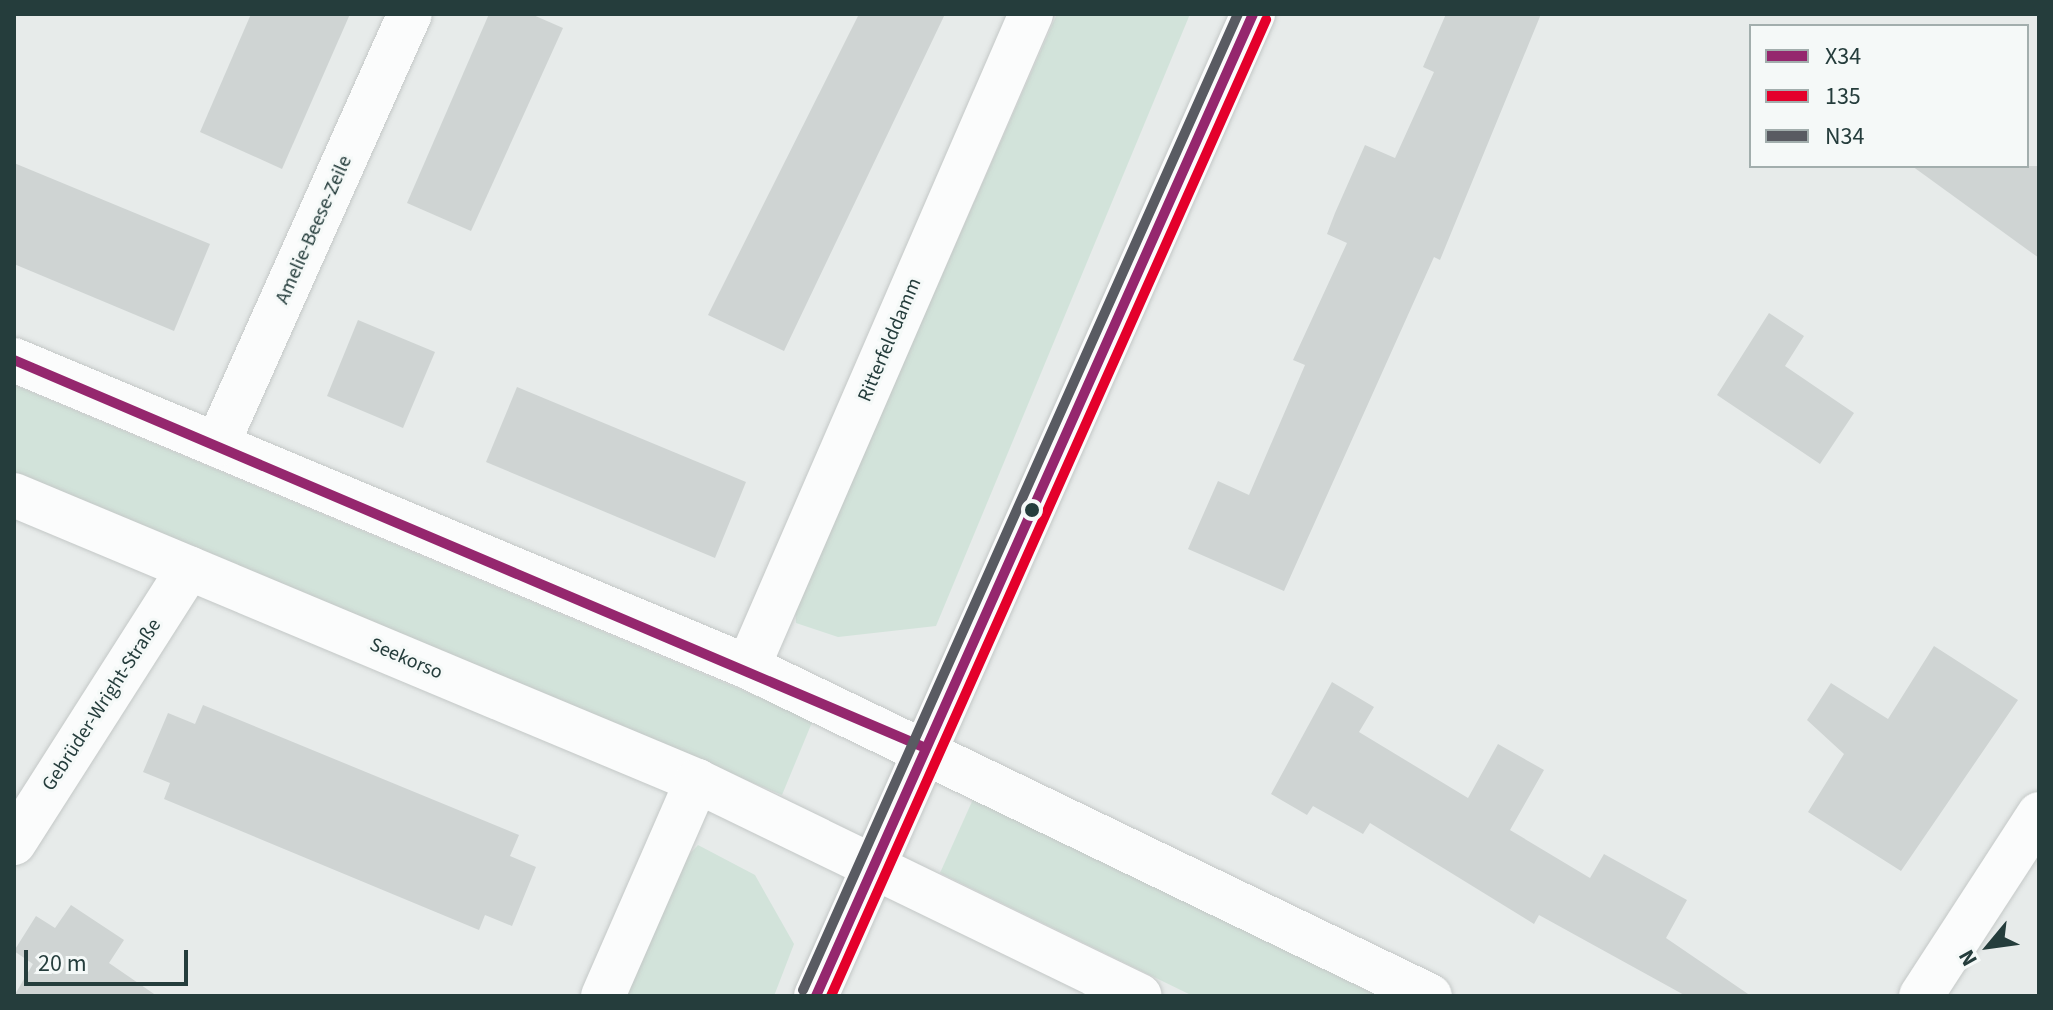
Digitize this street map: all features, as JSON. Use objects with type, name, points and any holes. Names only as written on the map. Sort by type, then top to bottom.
[{"type":"street","name":"Amelie-Beese-Zeile","points":[[217,445],[410,14]]},
{"type":"street","name":"Ritterfelddamm","points":[[748,667],[1031,14]]},
{"type":"street","points":[[816,996],[921,746],[1253,14]]},
{"type":"street","points":[[14,360],[748,667],[921,746],[1430,996]]},
{"type":"street","name":"Seekorso","points":[[14,495],[697,781],[871,862],[1140,996]]},
{"type":"street","name":"Gebrüder-Wright-Straße","points":[[14,843],[189,568]]},
{"type":"street","points":[[603,996],[697,781]]},
{"type":"street","points":[[1921,996],[2039,814]]},
{"type":"shaded area","points":[[1057,14],[1190,14],[936,626],[838,637],[796,623],[795,609]]},
{"type":"shaded area","points":[[14,385],[813,720],[782,795],[14,473]]},
{"type":"shaded area","points":[[974,797],[1378,996],[1193,996],[940,873]]},
{"type":"shaded area","points":[[698,845],[755,875],[794,944],[774,996],[625,996],[685,859]]},
{"type":"building","points":[[251,14],[350,14],[282,169],[200,132]]},
{"type":"building","points":[[489,14],[531,14],[563,28],[471,231],[407,203]]},
{"type":"building","points":[[859,14],[945,14],[784,351],[708,315]]},
{"type":"building","points":[[1446,14],[1541,14],[1440,260],[1434,257],[1284,591],[1188,549],[1218,481],[1249,495],[1305,365],[1293,360],[1347,243],[1327,234],[1335,213],[1365,145],[1395,158],[1434,72],[1423,67]]},
{"type":"building","points":[[14,163],[210,244],[174,331],[14,264]]},
{"type":"building","points":[[2039,166],[2039,258],[1915,168]]},
{"type":"building","points":[[1769,313],[1804,336],[1785,366],[1854,413],[1820,464],[1717,395]]},
{"type":"building","points":[[358,320],[435,352],[403,428],[327,396]]},
{"type":"building","points":[[517,387],[746,482],[715,558],[486,462]]},
{"type":"building","points":[[1934,646],[2018,700],[1901,871],[1808,812],[1844,754],[1807,720],[1831,683],[1888,719]]},
{"type":"building","points":[[1332,682],[1374,707],[1359,732],[1468,798],[1498,744],[1544,770],[1510,830],[1590,878],[1604,854],[1687,900],[1666,938],[1751,996],[1686,996],[1539,915],[1534,924],[1370,823],[1363,834],[1313,806],[1307,815],[1271,794]]},
{"type":"building","points":[[203,705],[519,835],[510,856],[536,867],[512,926],[485,915],[479,930],[164,799],[170,783],[143,772],[168,713],[195,724]]},
{"type":"building","points":[[71,905],[124,940],[109,963],[157,996],[14,996],[33,964],[14,951],[36,916],[55,928]]},
{"type":"transit line","name":"N34","points":[[803,990],[1238,14]]},
{"type":"transit line","name":"X34","points":[[816,996],[1253,14]]},
{"type":"transit line","name":"135","points":[[831,996],[1266,20]]},
{"type":"transit line","name":"X34","points":[[14,360],[921,746]]}]
